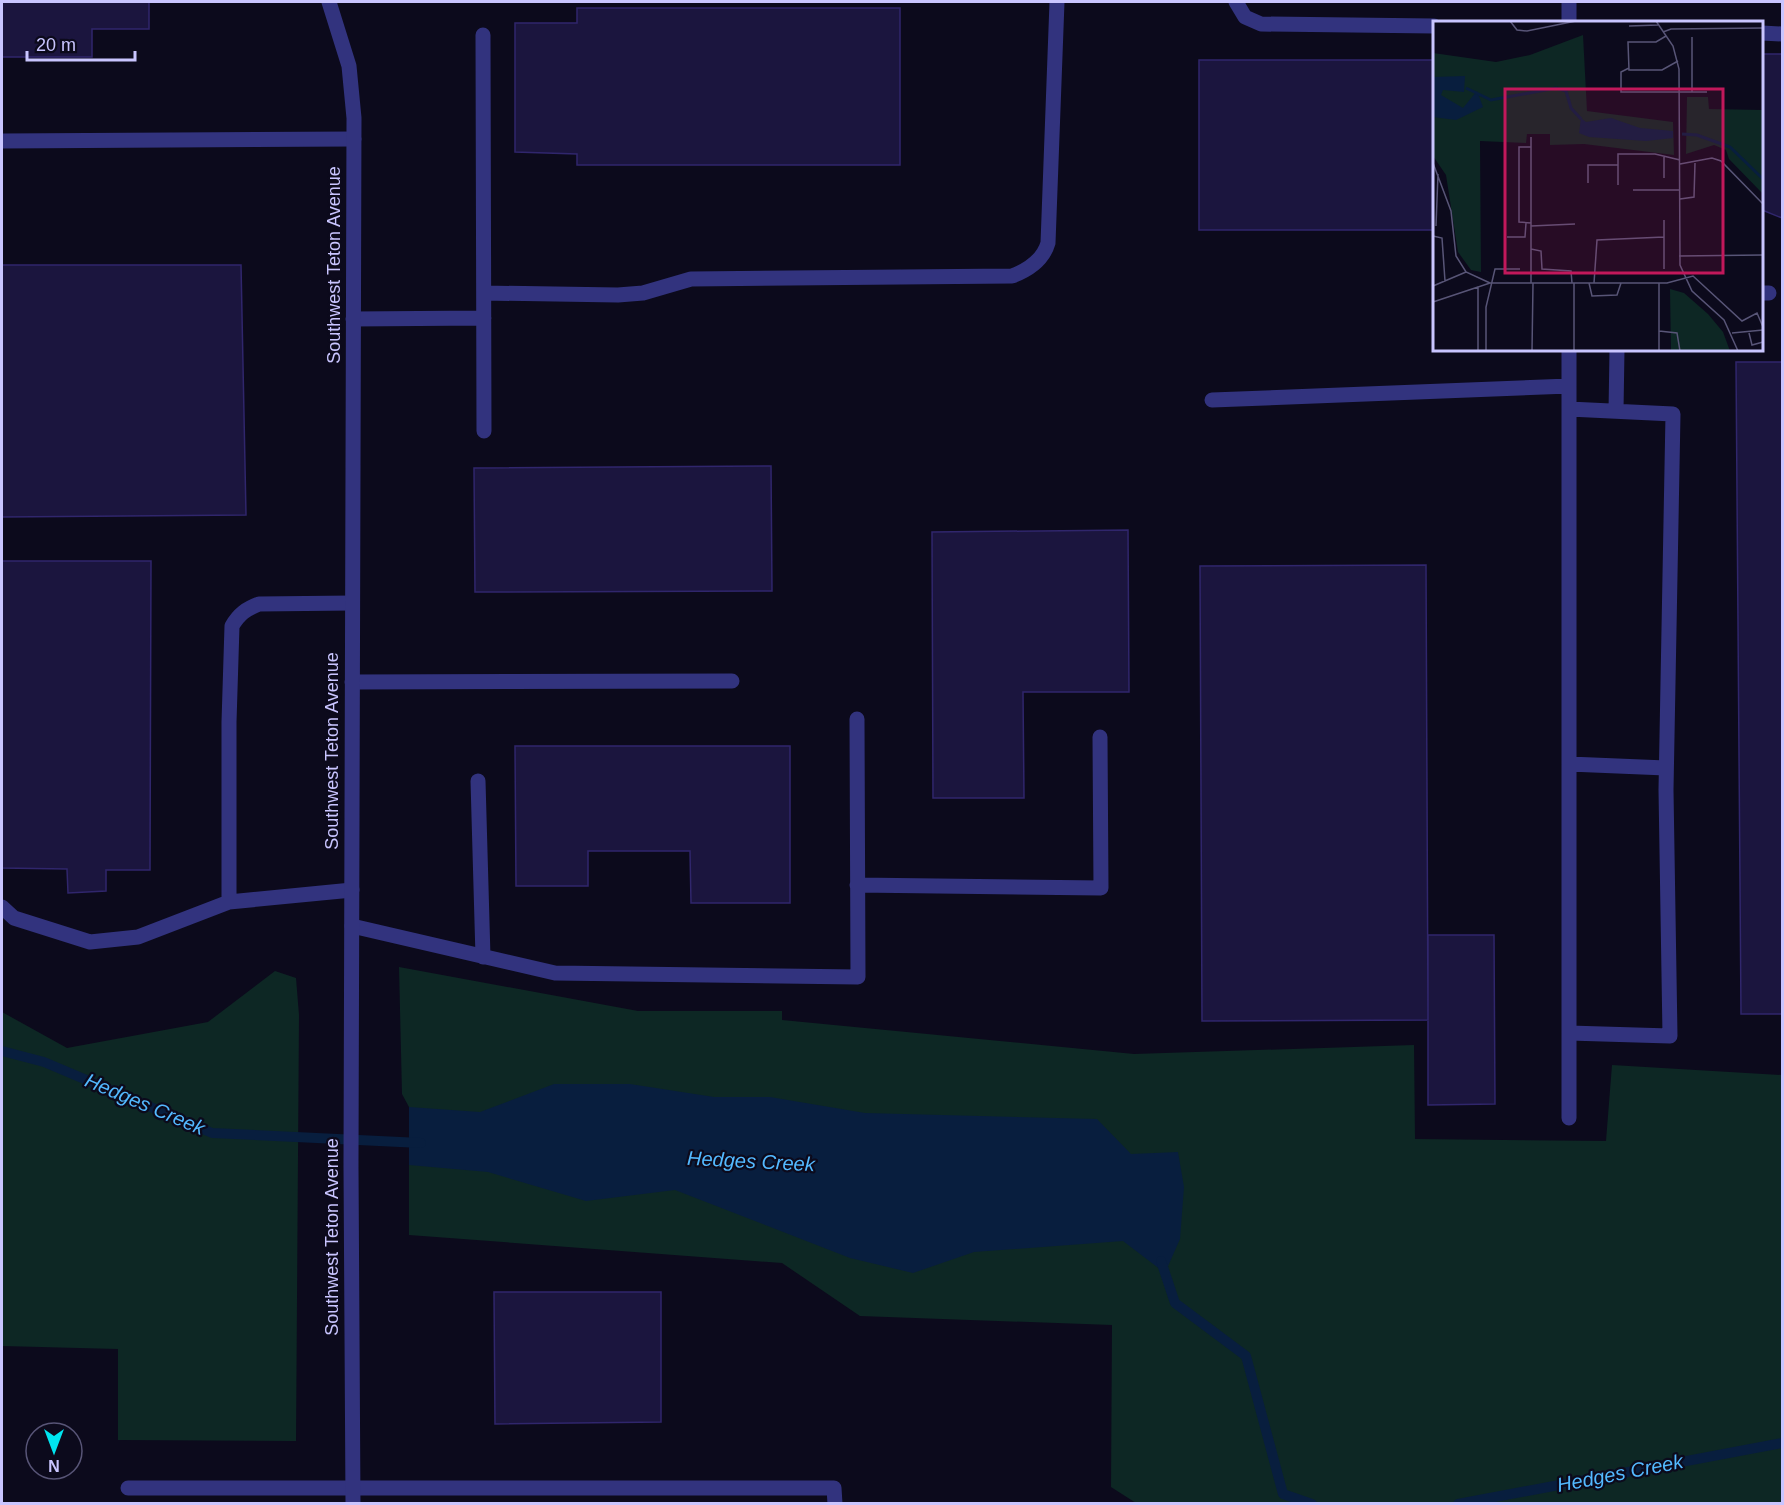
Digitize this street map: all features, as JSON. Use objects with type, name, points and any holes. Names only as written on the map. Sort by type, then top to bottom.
[{"type":"street","name":"Southwest Teton Avenue","points":[[329,2],[349,66],[354,139],[351,890],[353,1503]]},
{"type":"street","points":[[484,293],[643,293],[691,279],[1012,276],[1027,270],[1046,251],[1048,243],[1057,2]]},
{"type":"street","points":[[1236,2],[1245,17],[1261,24],[1433,26]]},
{"type":"street","points":[[1569,2],[1569,21]]},
{"type":"street","points":[[1763,33],[1782,34]]},
{"type":"street","points":[[483,35],[484,431]]},
{"type":"street","points":[[2,141],[354,139]]},
{"type":"street","points":[[353,319],[484,318]]},
{"type":"street","points":[[1569,351],[1569,1118]]},
{"type":"street","points":[[1616,411],[1617,351]]},
{"type":"street","points":[[1212,400],[1569,386]]},
{"type":"street","points":[[1569,410],[1673,414],[1666,768],[1670,1036],[1569,1033]]},
{"type":"street","points":[[229,902],[229,722],[232,626],[238,616],[248,608],[259,604],[352,603]]},
{"type":"street","points":[[352,682],[732,681]]},
{"type":"street","points":[[351,926],[555,973],[858,977],[856,719]]},
{"type":"street","points":[[857,885],[1101,888],[1100,737]]},
{"type":"street","points":[[1569,764],[1666,768]]},
{"type":"street","points":[[478,781],[483,957]]},
{"type":"street","points":[[2,907],[14,918],[90,942],[138,937],[229,902],[351,890]]},
{"type":"street","points":[[128,1488],[251,1496],[353,1486],[834,1488],[835,1503]]},
{"type":"green space","points":[[399,967],[638,1011],[782,1011],[782,1020],[1134,1054],[1414,1045],[1415,1139],[1606,1141],[1612,1065],[1782,1075],[1782,1503],[1136,1503],[1111,1487],[1112,1325],[860,1316],[782,1263],[409,1235],[409,1107],[402,1094]]},
{"type":"green space","points":[[275,971],[296,978],[299,1015],[296,1441],[118,1440],[118,1349],[2,1346],[2,1012],[67,1048],[208,1022]]},
{"type":"water","points":[[554,1084],[630,1084],[714,1097],[770,1097],[865,1113],[1097,1119],[1131,1154],[1178,1152],[1184,1187],[1180,1239],[1165,1273],[1123,1241],[974,1252],[913,1273],[850,1258],[675,1190],[586,1201],[488,1172],[409,1165],[409,1107],[480,1112]]},
{"type":"building","points":[[2,2],[149,2],[149,29],[92,29],[92,57],[2,57]]},
{"type":"building","points":[[577,8],[900,8],[900,165],[577,165],[577,154],[515,152],[515,23],[577,23]]},
{"type":"building","points":[[1763,54],[1782,54],[1782,218],[1763,210]]},
{"type":"building","points":[[1199,60],[1433,60],[1433,230],[1199,230]]},
{"type":"building","points":[[2,265],[241,265],[246,515],[2,517]]},
{"type":"building","points":[[1736,362],[1782,362],[1782,1014],[1741,1014]]},
{"type":"building","points":[[771,466],[772,591],[475,592],[474,468]]},
{"type":"building","points":[[1128,530],[1129,692],[1023,692],[1024,798],[933,798],[932,532]]},
{"type":"building","points":[[2,561],[151,561],[150,870],[106,870],[106,891],[68,893],[67,869],[2,868]]},
{"type":"building","points":[[1426,565],[1428,1020],[1202,1021],[1200,566]]},
{"type":"building","points":[[515,746],[790,746],[790,903],[691,903],[690,851],[588,851],[588,886],[516,886]]},
{"type":"building","points":[[1428,935],[1494,935],[1495,1104],[1428,1105]]},
{"type":"building","points":[[494,1292],[661,1292],[661,1422],[495,1424]]},
{"type":"waterway","name":"Hedges Creek","points":[[2,1051],[44,1062],[212,1133],[421,1143]]},
{"type":"waterway","name":"Hedges Creek","points":[[1161,1261],[1175,1303],[1246,1356],[1283,1494],[1312,1504]]},
{"type":"waterway","name":"Hedges Creek","points":[[1458,1504],[1782,1443]]}]
